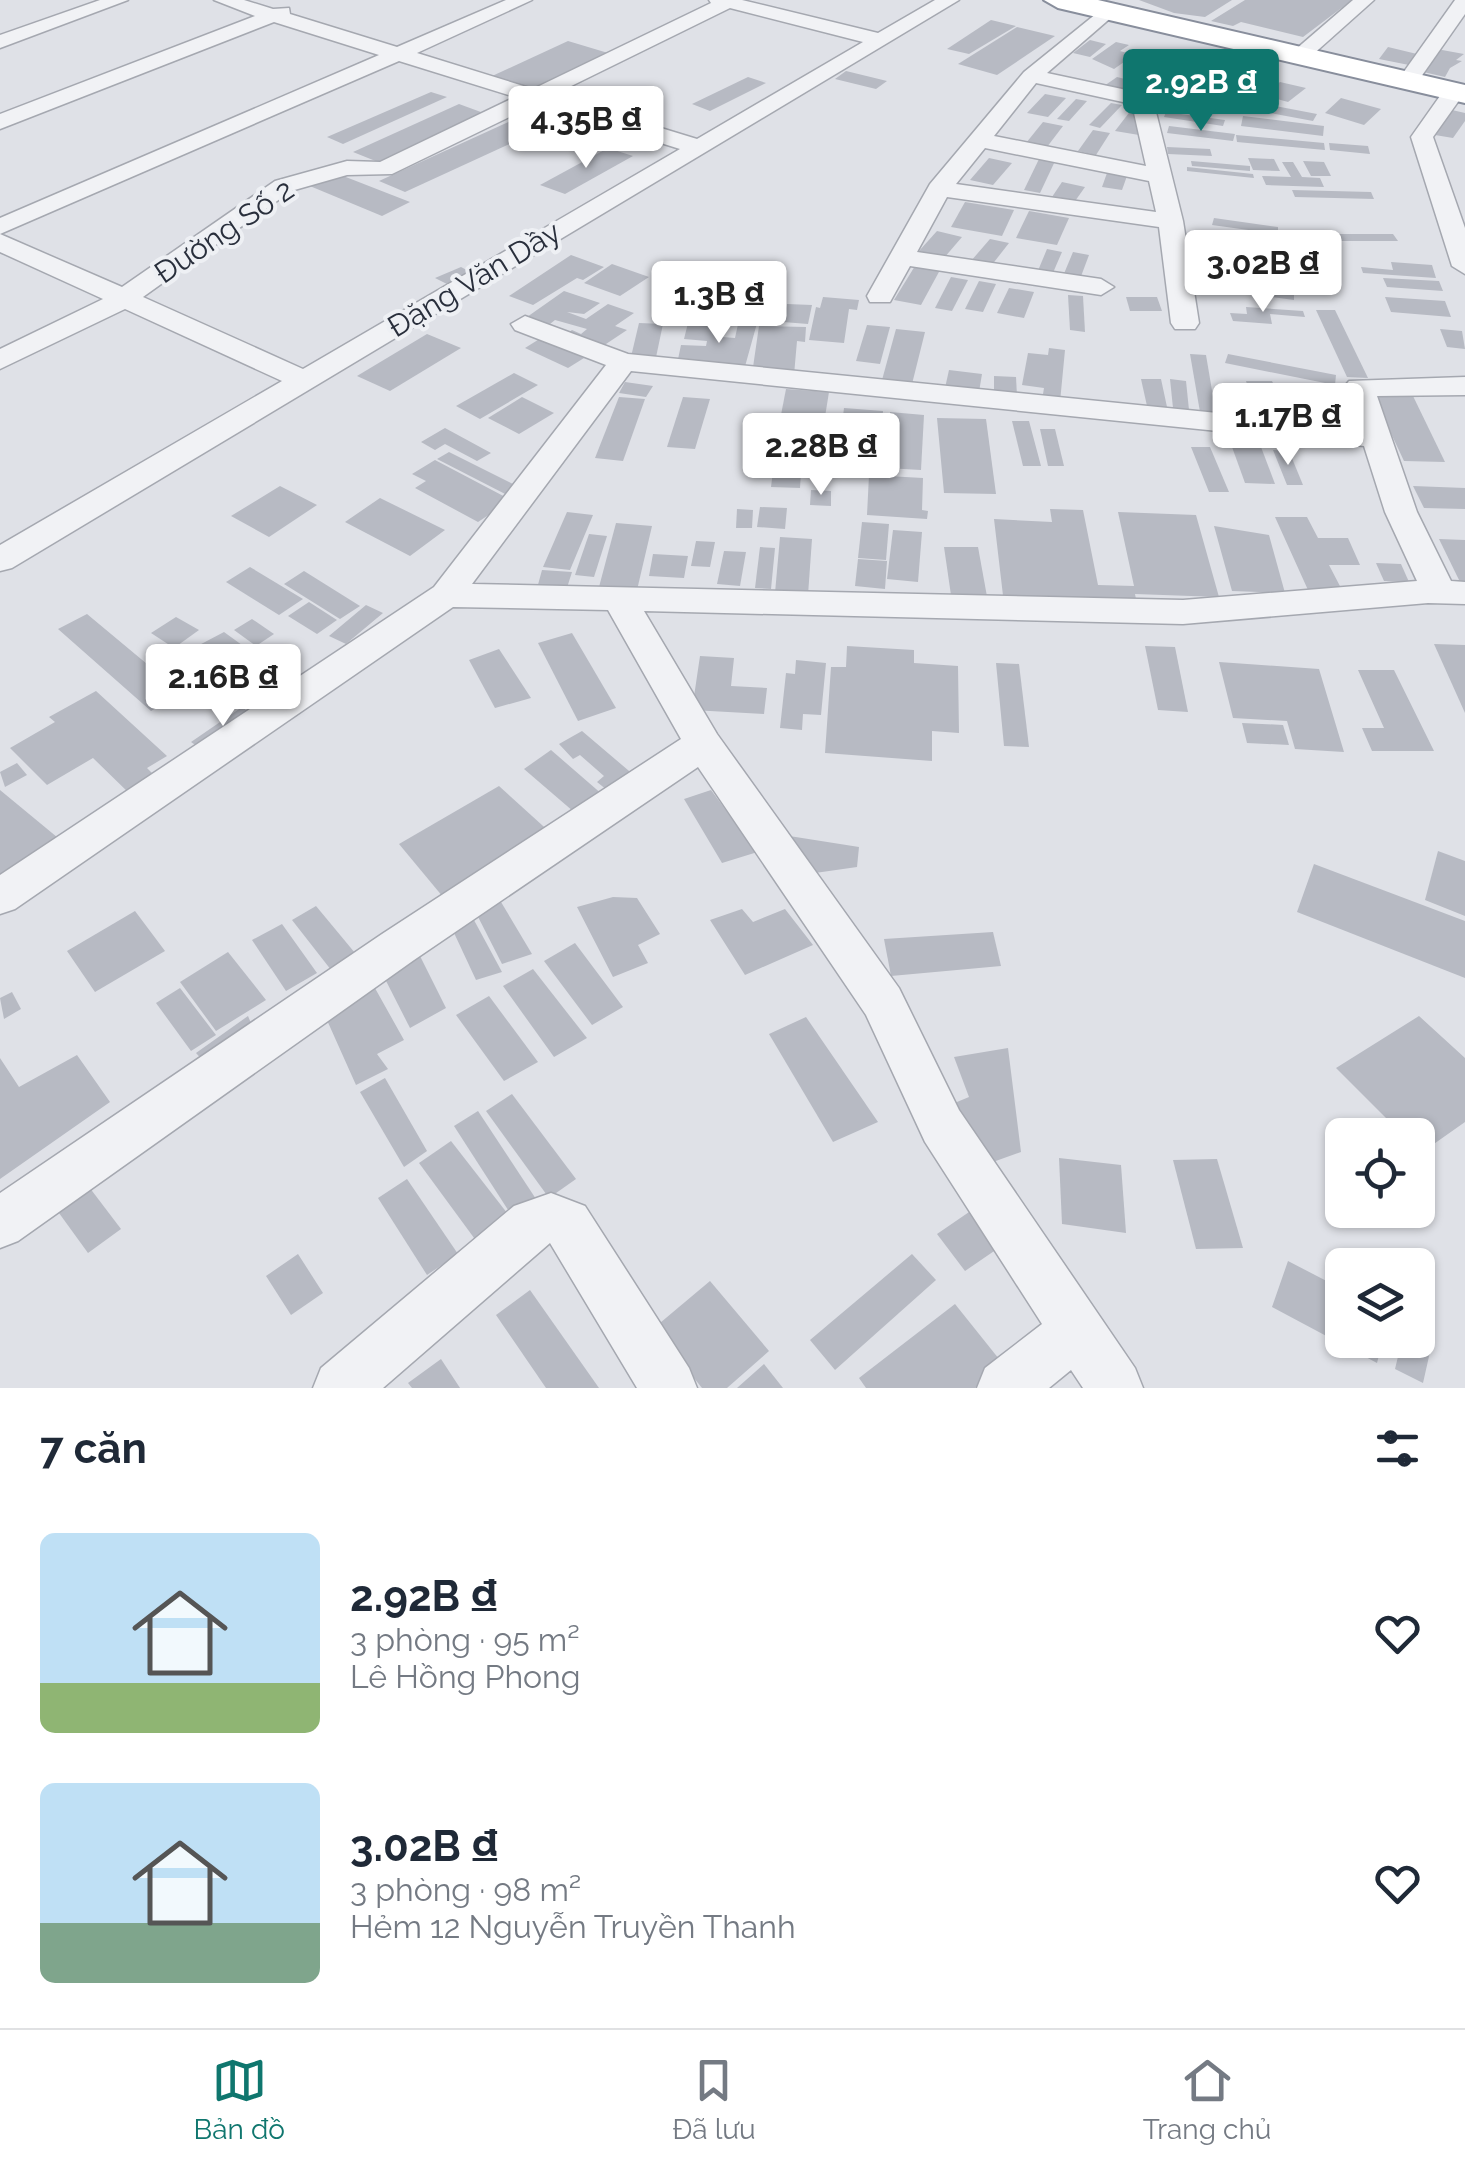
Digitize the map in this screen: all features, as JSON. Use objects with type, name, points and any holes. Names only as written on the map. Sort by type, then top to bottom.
[{"type":"highway","points":[[1079,4],[1460,93]]},
{"type":"street","points":[[0,42],[118,0]]},
{"type":"street","points":[[224,0],[699,147]]},
{"type":"street","points":[[0,122],[312,0]]},
{"type":"street","points":[[0,227],[522,0]]},
{"type":"street","name":"Đặng Văn Dầy","points":[[0,560],[949,0]]},
{"type":"street","points":[[1302,54],[1364,0]]},
{"type":"street","points":[[1409,80],[1465,0]]},
{"type":"street","points":[[724,1],[880,40]]},
{"type":"street","name":"Đường Số 2","points":[[0,360],[122,299],[284,186],[331,171],[384,168],[724,1]]},
{"type":"street","points":[[880,296],[939,188],[1032,76],[1079,4]]},
{"type":"street","points":[[1032,76],[1142,100],[1171,222],[1186,324]]},
{"type":"street","points":[[1460,93],[1422,138],[1465,266]]},
{"type":"street","points":[[980,140],[1160,176]]},
{"type":"street","points":[[939,188],[1171,222]]},
{"type":"street","points":[[0,242],[304,380]]},
{"type":"street","points":[[901,258],[1101,287]]},
{"type":"street","points":[[525,324],[623,362],[1377,438]]},
{"type":"street","points":[[0,897],[446,595],[623,362]]},
{"type":"street","points":[[446,595],[1183,612],[1452,592],[1402,512],[1359,387],[1465,386]]},
{"type":"street","points":[[620,599],[702,744],[882,1002],[942,1126],[1115,1388]]},
{"type":"street","points":[[0,1223],[398,947],[702,744]]},
{"type":"street","points":[[341,1388],[532,1224],[551,1218],[567,1224],[669,1388]]},
{"type":"street","points":[[1005,1388],[1077,1331]]},
{"type":"building","points":[[1139,0],[1232,0],[1205,17],[1174,13]]},
{"type":"building","points":[[1245,0],[1352,0],[1303,37],[1241,22],[1233,26],[1211,21]]},
{"type":"building","points":[[991,20],[1016,26],[969,54],[947,49]]},
{"type":"building","points":[[1017,27],[1055,36],[997,75],[958,64]]},
{"type":"building","points":[[1090,40],[1106,44],[1090,57],[1073,53]]},
{"type":"building","points":[[568,41],[608,53],[531,90],[490,77]]},
{"type":"building","points":[[1116,42],[1129,45],[1120,51],[1134,55],[1114,69],[1092,59]]},
{"type":"building","points":[[1388,47],[1417,54],[1409,65],[1379,59]]},
{"type":"building","points":[[1432,51],[1464,54],[1456,60],[1462,61],[1450,68],[1445,77],[1419,71]]},
{"type":"building","points":[[1189,63],[1211,68],[1196,86],[1174,81]]},
{"type":"building","points":[[846,71],[887,81],[876,89],[835,79]]},
{"type":"building","points":[[748,77],[766,83],[710,111],[692,104]]},
{"type":"building","points":[[1117,77],[1164,89],[1151,98],[1104,86]]},
{"type":"building","points":[[1280,82],[1306,88],[1288,102],[1263,95]]},
{"type":"building","points":[[1221,84],[1241,89],[1220,109],[1199,104]]},
{"type":"building","points":[[1179,88],[1198,91],[1189,104],[1170,100]]},
{"type":"building","points":[[431,92],[447,97],[343,144],[327,137]]},
{"type":"building","points":[[1045,94],[1066,98],[1048,117],[1027,113]]},
{"type":"building","points":[[1341,98],[1381,109],[1364,125],[1325,113]]},
{"type":"building","points":[[1076,99],[1087,101],[1069,121],[1057,119]]},
{"type":"building","points":[[1243,100],[1317,114],[1313,121],[1238,107]]},
{"type":"building","points":[[1158,101],[1214,110],[1211,116],[1155,106]]},
{"type":"building","points":[[1111,103],[1122,105],[1100,128],[1089,125]]},
{"type":"building","points":[[459,104],[489,115],[383,164],[353,152]]},
{"type":"building","points":[[1135,105],[1139,135],[1115,131]]},
{"type":"building","points":[[1452,110],[1465,113],[1465,121],[1453,138],[1435,135]]},
{"type":"building","points":[[1166,112],[1225,120],[1223,126],[1164,117]]},
{"type":"building","points":[[1243,116],[1324,126],[1323,136],[1241,126]]},
{"type":"building","points":[[515,119],[542,129],[405,192],[379,181]]},
{"type":"building","points":[[1043,122],[1063,126],[1047,147],[1026,143]]},
{"type":"building","points":[[1169,126],[1235,134],[1233,141],[1167,133]]},
{"type":"building","points":[[1093,130],[1110,133],[1096,155],[1078,151]]},
{"type":"building","points":[[1236,135],[1324,143],[1325,150],[1237,142]]},
{"type":"building","points":[[1329,143],[1368,146],[1370,154],[1330,150]]},
{"type":"building","points":[[1167,147],[1210,149],[1212,156],[1168,154]]},
{"type":"building","points":[[608,148],[633,156],[565,194],[540,185]]},
{"type":"building","points":[[1040,157],[1056,159],[1040,193],[1024,190]]},
{"type":"building","points":[[989,158],[1012,163],[993,185],[970,180]]},
{"type":"building","points":[[1248,158],[1274,159],[1280,171],[1253,170]]},
{"type":"building","points":[[1191,161],[1250,166],[1250,171],[1192,166]]},
{"type":"building","points":[[1303,161],[1324,162],[1331,176],[1311,176]]},
{"type":"building","points":[[1282,162],[1293,162],[1302,177],[1320,178],[1324,187],[1266,185],[1262,176],[1291,177]]},
{"type":"building","points":[[1187,167],[1253,174],[1254,178],[1187,171]]},
{"type":"building","points":[[333,172],[410,202],[382,216],[305,184]]},
{"type":"building","points":[[1107,173],[1127,176],[1122,190],[1102,187]]},
{"type":"building","points":[[1062,182],[1085,187],[1073,204],[1050,200]]},
{"type":"building","points":[[1292,190],[1371,192],[1374,199],[1295,197]]},
{"type":"building","points":[[965,202],[1014,210],[1002,236],[951,227]]},
{"type":"building","points":[[1029,211],[1069,218],[1057,245],[1016,238]]},
{"type":"building","points":[[1214,218],[1278,227],[1278,234],[1212,225]]},
{"type":"building","points":[[937,231],[962,237],[944,258],[919,251]]},
{"type":"building","points":[[1323,234],[1393,234],[1398,241],[1328,241]]},
{"type":"building","points":[[990,239],[1009,243],[991,266],[971,261]]},
{"type":"building","points":[[1047,249],[1062,252],[1052,275],[1037,273]]},
{"type":"building","points":[[1073,252],[1089,255],[1080,279],[1063,276]]},
{"type":"building","points":[[571,255],[604,267],[583,280],[577,278],[533,305],[509,296]]},
{"type":"building","points":[[1206,256],[1279,264],[1279,271],[1206,263]]},
{"type":"building","points":[[1391,262],[1432,265],[1436,278],[1363,273],[1361,267],[1393,270]]},
{"type":"building","points":[[612,264],[649,277],[620,296],[584,283]]},
{"type":"building","points":[[915,266],[940,270],[921,305],[894,300]]},
{"type":"building","points":[[461,267],[474,274],[449,285],[435,278]]},
{"type":"building","points":[[951,277],[968,280],[952,311],[935,308]]},
{"type":"building","points":[[1383,278],[1439,281],[1443,291],[1387,287]]},
{"type":"building","points":[[979,281],[996,284],[983,312],[965,309]]},
{"type":"building","points":[[669,282],[693,283],[685,317],[660,316]]},
{"type":"building","points":[[698,282],[737,284],[731,313],[692,311]]},
{"type":"building","points":[[1211,284],[1294,295],[1294,300],[1210,289]]},
{"type":"building","points":[[1009,288],[1034,292],[1024,318],[997,313]]},
{"type":"building","points":[[564,291],[600,303],[584,314],[567,312],[586,319],[608,304],[634,313],[615,326],[627,330],[597,350],[562,337],[572,330],[581,334],[587,329],[527,317]]},
{"type":"building","points":[[742,294],[761,297],[755,311],[735,308]]},
{"type":"building","points":[[1068,295],[1083,296],[1085,332],[1070,330]]},
{"type":"building","points":[[823,297],[859,300],[857,310],[849,309],[844,343],[809,340],[816,307],[820,308]]},
{"type":"building","points":[[1126,297],[1157,297],[1162,311],[1130,311]]},
{"type":"building","points":[[1385,297],[1445,301],[1451,317],[1391,312]]},
{"type":"building","points":[[787,304],[812,305],[808,324],[783,322]]},
{"type":"building","points":[[1246,307],[1303,311],[1305,317],[1270,314],[1272,324],[1233,321],[1230,313],[1247,314]]},
{"type":"building","points":[[1316,310],[1335,310],[1368,378],[1347,377]]},
{"type":"building","points":[[740,315],[759,316],[744,370],[677,364],[681,345],[706,346],[707,341],[684,339],[688,323],[724,328],[722,337],[735,338]]},
{"type":"building","points":[[639,323],[663,324],[655,362],[630,361]]},
{"type":"building","points":[[867,325],[890,327],[880,364],[856,361]]},
{"type":"building","points":[[759,326],[806,327],[805,342],[797,341],[794,375],[752,374]]},
{"type":"building","points":[[896,329],[925,332],[912,384],[882,380]]},
{"type":"building","points":[[1440,329],[1462,331],[1465,349],[1447,347]]},
{"type":"building","points":[[427,334],[461,348],[390,391],[357,376]]},
{"type":"building","points":[[541,338],[584,358],[568,368],[525,348]]},
{"type":"building","points":[[1049,348],[1065,350],[1060,402],[1042,400],[1044,388],[1022,385],[1028,353],[1048,355]]},
{"type":"building","points":[[1190,354],[1206,355],[1216,414],[1200,412]]},
{"type":"building","points":[[1228,354],[1336,375],[1335,385],[1225,363]]},
{"type":"building","points":[[949,370],[982,374],[979,392],[945,388]]},
{"type":"building","points":[[514,373],[538,385],[480,419],[456,406]]},
{"type":"building","points":[[994,376],[1016,377],[1017,396],[994,395]]},
{"type":"building","points":[[1141,379],[1161,379],[1167,407],[1147,406]]},
{"type":"building","points":[[1170,379],[1186,381],[1189,410],[1173,408]]},
{"type":"building","points":[[1246,381],[1272,381],[1279,396],[1307,396],[1313,406],[1254,406]]},
{"type":"building","points":[[625,382],[653,386],[646,397],[619,393]]},
{"type":"building","points":[[786,389],[829,392],[824,423],[780,420]]},
{"type":"building","points":[[1373,395],[1413,396],[1445,462],[1404,461]]},
{"type":"building","points":[[522,397],[554,413],[519,434],[488,418]]},
{"type":"building","points":[[619,397],[645,399],[623,461],[595,458]]},
{"type":"building","points":[[683,397],[710,399],[695,449],[667,447]]},
{"type":"building","points":[[844,408],[883,411],[878,466],[837,463]]},
{"type":"building","points":[[890,412],[924,415],[921,470],[886,468]]},
{"type":"building","points":[[1350,412],[1358,427],[1316,427],[1308,413]]},
{"type":"building","points":[[937,418],[986,419],[996,494],[944,493]]},
{"type":"building","points":[[1012,421],[1029,421],[1041,466],[1023,466]]},
{"type":"building","points":[[445,428],[491,453],[477,461],[445,444],[435,450],[421,442]]},
{"type":"building","points":[[1040,429],[1055,429],[1064,466],[1048,466]]},
{"type":"building","points":[[1191,447],[1210,447],[1229,492],[1209,492]]},
{"type":"building","points":[[1232,447],[1261,447],[1275,484],[1245,483]]},
{"type":"building","points":[[1273,450],[1289,451],[1303,485],[1287,485]]},
{"type":"building","points":[[449,452],[523,489],[511,497],[437,459]]},
{"type":"building","points":[[435,460],[511,500],[478,522],[415,488],[426,481],[412,474]]},
{"type":"building","points":[[773,471],[801,473],[800,488],[771,487]]},
{"type":"building","points":[[869,475],[923,478],[922,510],[928,511],[927,519],[867,515]]},
{"type":"building","points":[[280,486],[317,505],[269,537],[231,516]]},
{"type":"building","points":[[1413,486],[1465,488],[1465,509],[1424,508]]},
{"type":"building","points":[[811,490],[831,491],[831,506],[810,505]]},
{"type":"building","points":[[380,498],[445,530],[410,556],[345,522]]},
{"type":"building","points":[[760,507],[787,508],[785,529],[757,527]]},
{"type":"building","points":[[737,509],[753,510],[752,528],[736,528]]},
{"type":"building","points":[[1050,509],[1083,510],[1098,585],[1134,586],[1118,512],[1196,515],[1219,597],[1135,594],[1138,609],[1004,604],[994,519],[1052,522]]},
{"type":"building","points":[[567,512],[593,515],[570,570],[543,567]]},
{"type":"building","points":[[1275,517],[1307,517],[1318,538],[1348,538],[1360,565],[1329,565],[1342,590],[1308,590]]},
{"type":"building","points":[[862,522],[889,524],[886,560],[858,558]]},
{"type":"building","points":[[616,523],[652,526],[637,590],[599,587]]},
{"type":"building","points":[[1214,526],[1269,535],[1285,593],[1232,591]]},
{"type":"building","points":[[893,530],[922,532],[918,582],[887,579]]},
{"type":"building","points":[[589,534],[607,536],[594,577],[575,575]]},
{"type":"building","points":[[780,537],[812,539],[808,595],[775,593]]},
{"type":"building","points":[[1439,539],[1465,540],[1465,582],[1460,582]]},
{"type":"building","points":[[696,541],[715,542],[710,567],[691,566]]},
{"type":"building","points":[[760,547],[775,548],[771,589],[755,588]]},
{"type":"building","points":[[944,547],[978,547],[988,602],[952,602]]},
{"type":"building","points":[[724,551],[746,552],[740,586],[717,584]]},
{"type":"building","points":[[653,554],[688,556],[684,578],[649,576]]},
{"type":"building","points":[[858,559],[887,561],[885,589],[855,586]]},
{"type":"building","points":[[1376,563],[1401,564],[1409,582],[1384,581]]},
{"type":"building","points":[[250,567],[303,599],[279,615],[226,582]]},
{"type":"building","points":[[542,570],[572,572],[565,594],[536,592]]},
{"type":"building","points":[[304,571],[360,606],[340,619],[284,584]]},
{"type":"building","points":[[309,602],[337,620],[317,634],[288,616]]},
{"type":"building","points":[[366,605],[383,613],[346,644],[329,636]]},
{"type":"building","points":[[87,614],[171,684],[163,689],[173,698],[151,711],[58,629]]},
{"type":"building","points":[[176,617],[199,630],[174,648],[151,633]]},
{"type":"building","points":[[252,619],[274,634],[256,646],[234,630]]},
{"type":"building","points":[[224,632],[253,653],[260,649],[293,671],[264,690],[259,686],[245,696],[214,673],[199,683],[188,675],[204,665],[186,652]]},
{"type":"building","points":[[572,633],[616,708],[578,721],[538,643]]},
{"type":"building","points":[[1434,644],[1465,645],[1465,713]]},
{"type":"building","points":[[847,646],[914,650],[914,663],[958,666],[959,733],[932,731],[932,761],[825,753],[831,667],[846,667]]},
{"type":"building","points":[[1145,646],[1175,647],[1188,712],[1158,710]]},
{"type":"building","points":[[499,649],[531,698],[495,708],[469,660]]},
{"type":"building","points":[[700,656],[734,658],[731,686],[767,688],[764,714],[692,710]]},
{"type":"building","points":[[796,660],[826,663],[821,715],[803,714],[802,730],[780,728],[786,673],[795,674]]},
{"type":"building","points":[[1219,662],[1319,669],[1344,752],[1295,749],[1287,721],[1233,718]]},
{"type":"building","points":[[996,663],[1019,664],[1029,747],[1004,746]]},
{"type":"building","points":[[1358,670],[1394,670],[1434,751],[1372,751],[1362,728],[1384,728]]},
{"type":"building","points":[[96,691],[167,756],[147,768],[157,778],[131,795],[93,758],[47,785],[10,748],[55,722],[49,717]]},
{"type":"building","points":[[242,707],[254,716],[204,751],[191,742]]},
{"type":"building","points":[[1242,723],[1283,725],[1289,745],[1247,743]]},
{"type":"building","points":[[582,731],[642,782],[617,798],[597,782],[604,776],[580,755],[573,759],[559,744]]},
{"type":"building","points":[[551,750],[611,802],[581,818],[524,769]]},
{"type":"building","points":[[17,763],[27,775],[5,787],[0,772]]},
{"type":"building","points":[[499,786],[553,835],[448,903],[399,844]]},
{"type":"building","points":[[0,790],[69,847],[0,895]]},
{"type":"building","points":[[711,790],[739,828],[752,824],[764,850],[722,863],[684,799]]},
{"type":"building","points":[[783,835],[859,847],[857,867],[808,874]]},
{"type":"building","points":[[1438,851],[1465,861],[1465,916],[1425,900]]},
{"type":"building","points":[[1314,864],[1465,921],[1465,978],[1297,912]]},
{"type":"building","points":[[498,897],[532,954],[502,964],[472,905]]},
{"type":"building","points":[[613,897],[637,898],[660,934],[638,945],[648,963],[613,977],[577,907]]},
{"type":"building","points":[[316,906],[360,959],[335,975],[292,920]]},
{"type":"building","points":[[468,909],[502,972],[476,980],[448,920]]},
{"type":"building","points":[[742,909],[753,922],[785,909],[813,945],[745,975],[710,920]]},
{"type":"building","points":[[135,911],[165,951],[95,992],[67,951]]},
{"type":"building","points":[[282,924],[317,973],[286,991],[252,940]]},
{"type":"building","points":[[993,932],[1001,966],[891,976],[884,939]]},
{"type":"building","points":[[575,943],[623,1007],[592,1025],[544,961]]},
{"type":"building","points":[[414,944],[446,1008],[410,1028],[382,973]]},
{"type":"building","points":[[228,952],[266,1000],[216,1031],[180,982]]},
{"type":"building","points":[[533,969],[587,1038],[554,1057],[503,986]]},
{"type":"building","points":[[371,981],[404,1040],[377,1054],[388,1069],[356,1085],[322,1009]]},
{"type":"building","points":[[180,988],[216,1035],[191,1051],[156,1003]]},
{"type":"building","points":[[12,992],[21,1009],[4,1019],[0,998]]},
{"type":"building","points":[[489,996],[538,1062],[504,1081],[456,1015]]},
{"type":"building","points":[[248,1016],[253,1028],[205,1063],[196,1053]]},
{"type":"building","points":[[1419,1016],[1465,1058],[1465,1122],[1435,1143],[1435,1118],[1386,1118],[1336,1068]]},
{"type":"building","points":[[806,1017],[878,1122],[833,1142],[769,1034]]},
{"type":"building","points":[[1008,1048],[1021,1152],[979,1167],[940,1109],[969,1097],[954,1057]]},
{"type":"building","points":[[77,1055],[110,1102],[0,1179],[0,1058],[19,1087]]},
{"type":"building","points":[[385,1078],[427,1151],[404,1167],[360,1092]]},
{"type":"building","points":[[512,1094],[576,1179],[549,1198],[486,1111]]},
{"type":"building","points":[[478,1111],[536,1199],[512,1216],[454,1126]]},
{"type":"building","points":[[451,1141],[511,1218],[477,1242],[419,1163]]},
{"type":"building","points":[[1059,1158],[1121,1165],[1126,1233],[1062,1224]]},
{"type":"building","points":[[1217,1159],[1243,1248],[1196,1249],[1173,1160]]},
{"type":"building","points":[[83,1179],[121,1229],[88,1253],[51,1202]]},
{"type":"building","points":[[407,1179],[458,1254],[427,1275],[378,1198]]},
{"type":"building","points":[[972,1210],[1000,1247],[965,1271],[937,1234]]},
{"type":"building","points":[[298,1254],[323,1293],[291,1315],[266,1276]]},
{"type":"building","points":[[912,1254],[936,1280],[835,1370],[810,1340]]},
{"type":"building","points":[[1288,1261],[1325,1280],[1325,1335],[1272,1307]]},
{"type":"building","points":[[710,1281],[769,1351],[727,1388],[702,1388],[654,1328]]},
{"type":"building","points":[[530,1290],[599,1388],[546,1388],[496,1315]]},
{"type":"building","points":[[955,1304],[1003,1364],[975,1388],[866,1388],[859,1378]]},
{"type":"building","points":[[1398,1358],[1429,1358],[1423,1383],[1395,1369]]},
{"type":"building","points":[[441,1359],[460,1388],[412,1388],[408,1383]]},
{"type":"building","points":[[764,1364],[783,1388],[737,1388]]}]
